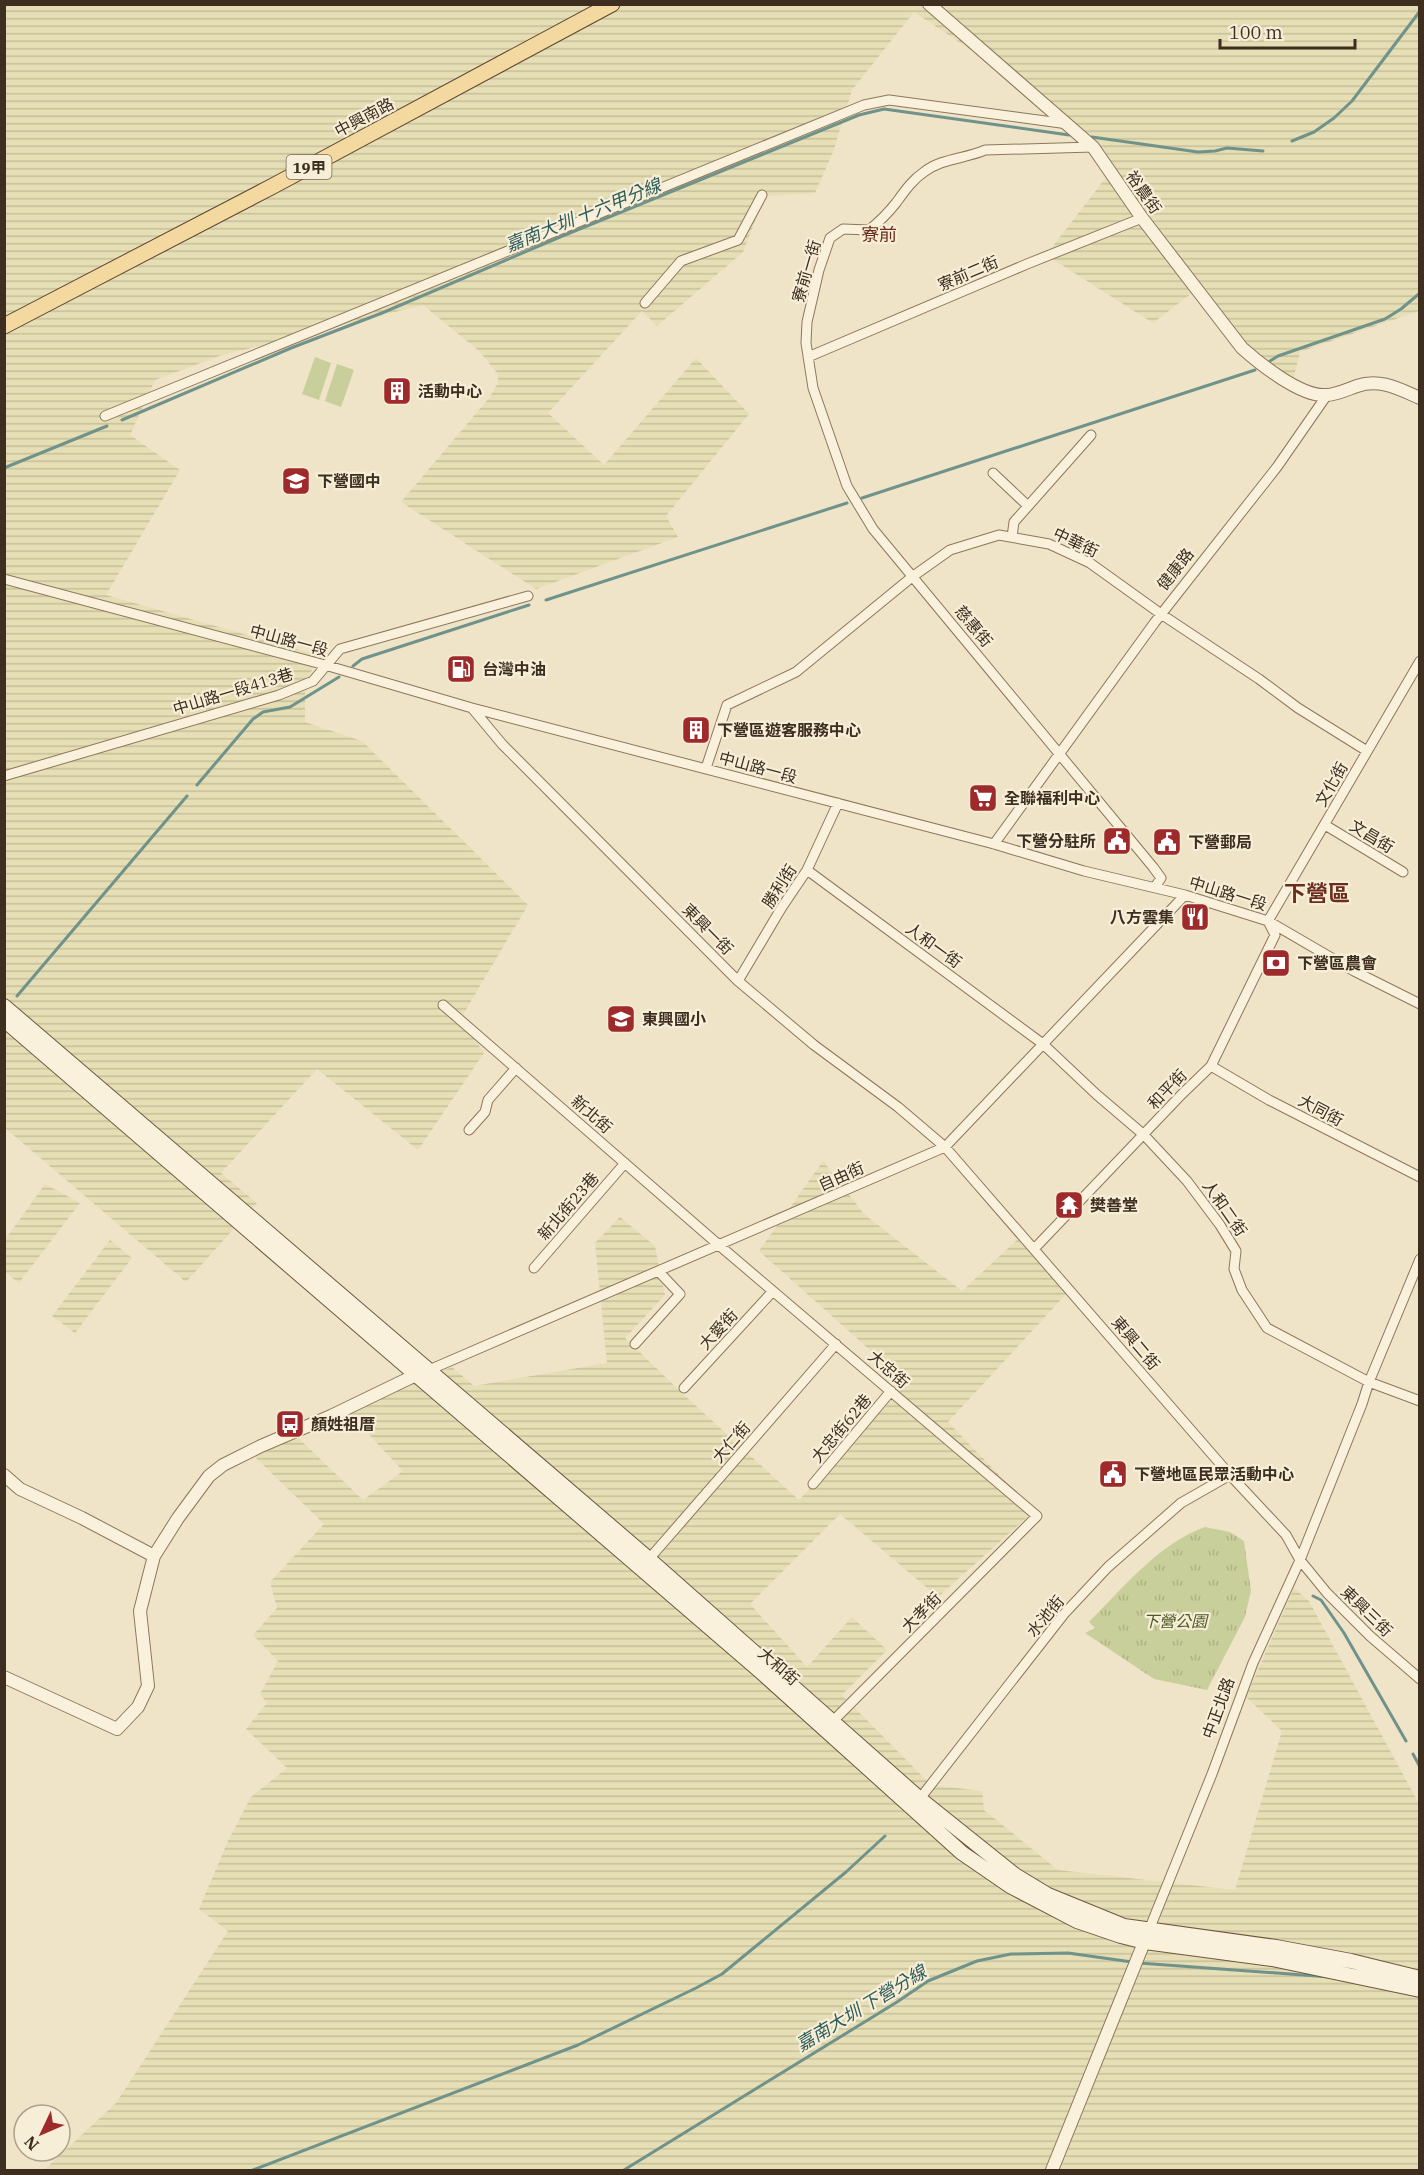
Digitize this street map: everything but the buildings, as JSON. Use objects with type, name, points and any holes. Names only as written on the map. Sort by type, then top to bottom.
[{"type":"main road","name":"中興南路","points":[[4,326],[263,192],[612,4]]},
{"type":"main road","points":[[4,1006],[423,1372]]},
{"type":"main road","points":[[4,1020],[423,1372]]},
{"type":"main road","name":"大和街","points":[[423,1372],[649,1559],[829,1725]]},
{"type":"main road","name":"大和街","points":[[423,1372],[916,1802],[1004,1867],[1048,1895],[1124,1926],[1144,1942]]},
{"type":"main road","points":[[1144,1942],[1276,1947],[1351,1961],[1419,1978]]},
{"type":"main road","points":[[1144,1942],[1272,1959],[1419,1989]]},
{"type":"street","name":"裕農街","points":[[929,4],[1094,147],[1142,219],[1242,348],[1267,369],[1287,381],[1313,394],[1327,395]]},
{"type":"street","points":[[105,416],[864,105],[889,100],[1068,124]]},
{"type":"street","name":"寮前一街","points":[[808,357],[807,322],[824,251],[830,238],[843,229],[869,230],[894,205],[914,180],[924,171],[945,160],[970,156],[985,150],[1094,147]]},
{"type":"street","points":[[645,303],[681,261],[738,240],[762,195]]},
{"type":"street","name":"寮前二街","points":[[808,357],[1027,264],[1142,219]]},
{"type":"street","name":"慈惠街","points":[[808,357],[813,388],[847,486],[873,529],[1157,872],[1161,878],[1155,887]]},
{"type":"street","points":[[1327,395],[1365,383],[1376,382],[1419,398]]},
{"type":"street","name":"健康路","points":[[994,844],[1161,614],[1277,467],[1327,395]]},
{"type":"street","points":[[1012,537],[1014,522],[1091,435]]},
{"type":"street","points":[[993,473],[1028,506]]},
{"type":"street","name":"中華街","points":[[706,768],[727,705],[796,672],[912,577],[950,550],[999,535],[1049,544],[1090,564],[1298,708],[1367,752]]},
{"type":"street","name":"中山路一段","points":[[4,579],[325,665],[472,708],[994,844],[1084,871],[1185,895],[1268,921],[1353,971],[1419,1004]]},
{"type":"street","name":"中山路一段413巷","points":[[4,776],[279,695],[313,681],[340,649],[528,596]]},
{"type":"street","name":"文化街","points":[[1268,921],[1419,661]]},
{"type":"street","name":"東興一街","points":[[472,708],[502,744],[738,981],[814,1045],[898,1107],[945,1147]]},
{"type":"street","name":"勝利街","points":[[738,981],[807,870],[838,803]]},
{"type":"street","name":"文昌街","points":[[1325,825],[1402,872]]},
{"type":"street","name":"人和一街","points":[[807,870],[1043,1044]]},
{"type":"street","name":"自由街","points":[[423,1372],[720,1246],[945,1147],[1185,895]]},
{"type":"street","name":"和平街","points":[[1034,1249],[1211,1066],[1275,935],[1268,921]]},
{"type":"street","name":"新北街","points":[[443,1005],[720,1246]]},
{"type":"street","name":"人和二街","points":[[1043,1044],[1144,1135],[1187,1181],[1220,1225],[1236,1251],[1234,1269],[1242,1290],[1267,1328],[1369,1382],[1419,1401]]},
{"type":"street","name":"大同街","points":[[1211,1066],[1269,1100],[1419,1177]]},
{"type":"street","points":[[469,1130],[485,1112],[488,1100],[516,1068]]},
{"type":"street","name":"東興二街","points":[[945,1147],[1230,1475],[1286,1535],[1300,1560]]},
{"type":"street","name":"新北街23巷","points":[[534,1268],[625,1163]]},
{"type":"street","name":"大忠街","points":[[720,1246],[1037,1516]]},
{"type":"street","name":"中正北路","points":[[1052,2170],[1212,1774],[1253,1662],[1300,1560],[1419,1259]]},
{"type":"street","points":[[635,1344],[680,1294],[659,1272]]},
{"type":"street","name":"大愛街","points":[[684,1388],[773,1291]]},
{"type":"street","name":"大仁街","points":[[649,1559],[836,1344]]},
{"type":"street","points":[[4,1677],[117,1729],[138,1707],[148,1686],[140,1611],[154,1556],[209,1476],[218,1468],[261,1446],[423,1372]]},
{"type":"street","name":"大忠街62巷","points":[[813,1484],[891,1391]]},
{"type":"street","points":[[4,1475],[20,1489],[154,1556]]},
{"type":"street","name":"水池街","points":[[916,1802],[1064,1614],[1108,1567],[1181,1503],[1230,1475]]},
{"type":"street","name":"大孝街","points":[[829,1725],[1037,1516]]},
{"type":"street","name":"東興三街","points":[[1300,1560],[1327,1593],[1370,1636],[1419,1679]]},
{"type":"shaded area","points":[[5,5],[1419,5],[1419,311],[1300,352],[1291,389],[1192,293],[1153,323],[1046,255],[1111,171],[1037,94],[914,12],[852,90],[833,152],[815,193],[765,196],[743,252],[657,326],[642,311],[548,413],[604,465],[696,358],[749,414],[666,516],[678,537],[536,589],[401,502],[489,398],[498,383],[498,374],[479,351],[423,305],[219,356],[155,380],[130,435],[180,470],[106,595],[318,655],[305,687],[305,722],[362,741],[528,905],[461,1018],[484,1053],[418,1150],[317,1069],[221,1173],[257,1203],[186,1282],[5,1128]]},
{"type":"shaded area","points":[[823,1161],[864,1214],[962,1291],[1019,1238],[1068,1292],[948,1422],[1034,1511],[938,1597],[840,1514],[750,1604],[807,1667],[852,1617],[887,1650],[842,1695],[931,1785],[982,1791],[984,1810],[1058,1870],[1235,1890],[1282,1731],[1246,1697],[1294,1588],[1309,1601],[1419,1804],[1419,2170],[44,2170],[52,2163],[72,2163],[72,2144],[116,2103],[228,1931],[199,1909],[228,1841],[251,1797],[287,1768],[246,1729],[267,1703],[260,1694],[278,1661],[253,1635],[277,1608],[270,1582],[324,1524],[253,1455],[292,1432],[363,1500],[403,1471],[345,1409],[452,1367],[474,1386],[607,1363],[595,1243],[620,1217],[655,1246],[665,1295],[625,1338],[799,1500],[907,1383],[759,1251]]},
{"type":"shaded area","points":[[45,1184],[80,1203],[19,1283],[5,1272],[5,1240]]},
{"type":"shaded area","points":[[110,1240],[132,1258],[75,1333],[52,1316]]},
{"type":"green space","points":[[315,357],[331,363],[319,400],[302,394]]},
{"type":"green space","points":[[337,364],[354,370],[341,407],[325,401]]},
{"type":"green space","name":"下營公園","points":[[1205,1527],[1230,1532],[1244,1541],[1251,1591],[1245,1617],[1207,1690],[1154,1679],[1085,1633],[1095,1628],[1089,1622],[1142,1568],[1172,1544]]},
{"type":"waterway","name":"嘉南大圳 十六甲分線","points":[[1292,141],[1314,132],[1352,101],[1420,11]]},
{"type":"waterway","name":"嘉南大圳 十六甲分線","points":[[122,420],[291,348],[382,313],[560,237],[859,115],[884,109],[1069,135]]},
{"type":"waterway","name":"嘉南大圳 十六甲分線","points":[[1092,137],[1198,152],[1227,148],[1263,151]]},
{"type":"waterway","points":[[1270,361],[1278,356],[1385,319],[1420,293]]},
{"type":"waterway","points":[[862,498],[1255,370]]},
{"type":"waterway","name":"嘉南大圳 十六甲分線","points":[[4,468],[107,426]]},
{"type":"waterway","points":[[546,600],[847,503]]},
{"type":"waterway","points":[[353,666],[362,659],[529,605]]},
{"type":"waterway","points":[[197,785],[253,719],[263,712],[290,707],[339,677]]},
{"type":"waterway","points":[[17,996],[187,796]]},
{"type":"waterway","points":[[1313,1596],[1321,1600],[1344,1633],[1406,1741]]},
{"type":"waterway","points":[[1413,1754],[1420,1767]]},
{"type":"waterway","points":[[253,2170],[578,2045],[696,1988],[722,1974],[846,1872],[885,1836]]},
{"type":"waterway","name":"嘉南大圳 下營分線","points":[[624,2170],[928,1981],[977,1961],[1011,1954],[1068,1953],[1132,1962]]},
{"type":"waterway","name":"嘉南大圳 下營分線","points":[[1139,1963],[1330,1977]]},
{"type":"place","name":"活動中心","points":[[397,391]]},
{"type":"place","name":"下營國中","points":[[296,481]]},
{"type":"place","name":"台灣中油","points":[[461,669]]},
{"type":"place","name":"下營區遊客服務中心","points":[[696,730]]},
{"type":"place","name":"全聯福利中心","points":[[983,798]]},
{"type":"place","name":"下營分駐所","points":[[1117,841]]},
{"type":"place","name":"下營郵局","points":[[1167,842]]},
{"type":"place","name":"八方雲集","points":[[1195,917]]},
{"type":"place","name":"下營區農會","points":[[1276,963]]},
{"type":"place","name":"東興國小","points":[[621,1019]]},
{"type":"place","name":"樊善堂","points":[[1069,1205]]},
{"type":"place","name":"顏姓祖厝","points":[[290,1424]]},
{"type":"place","name":"下營地區民眾活動中心","points":[[1113,1474]]},
{"type":"district","name":"寮前","points":[[879,234]]},
{"type":"district","name":"下營區","points":[[1317,892]]}]
